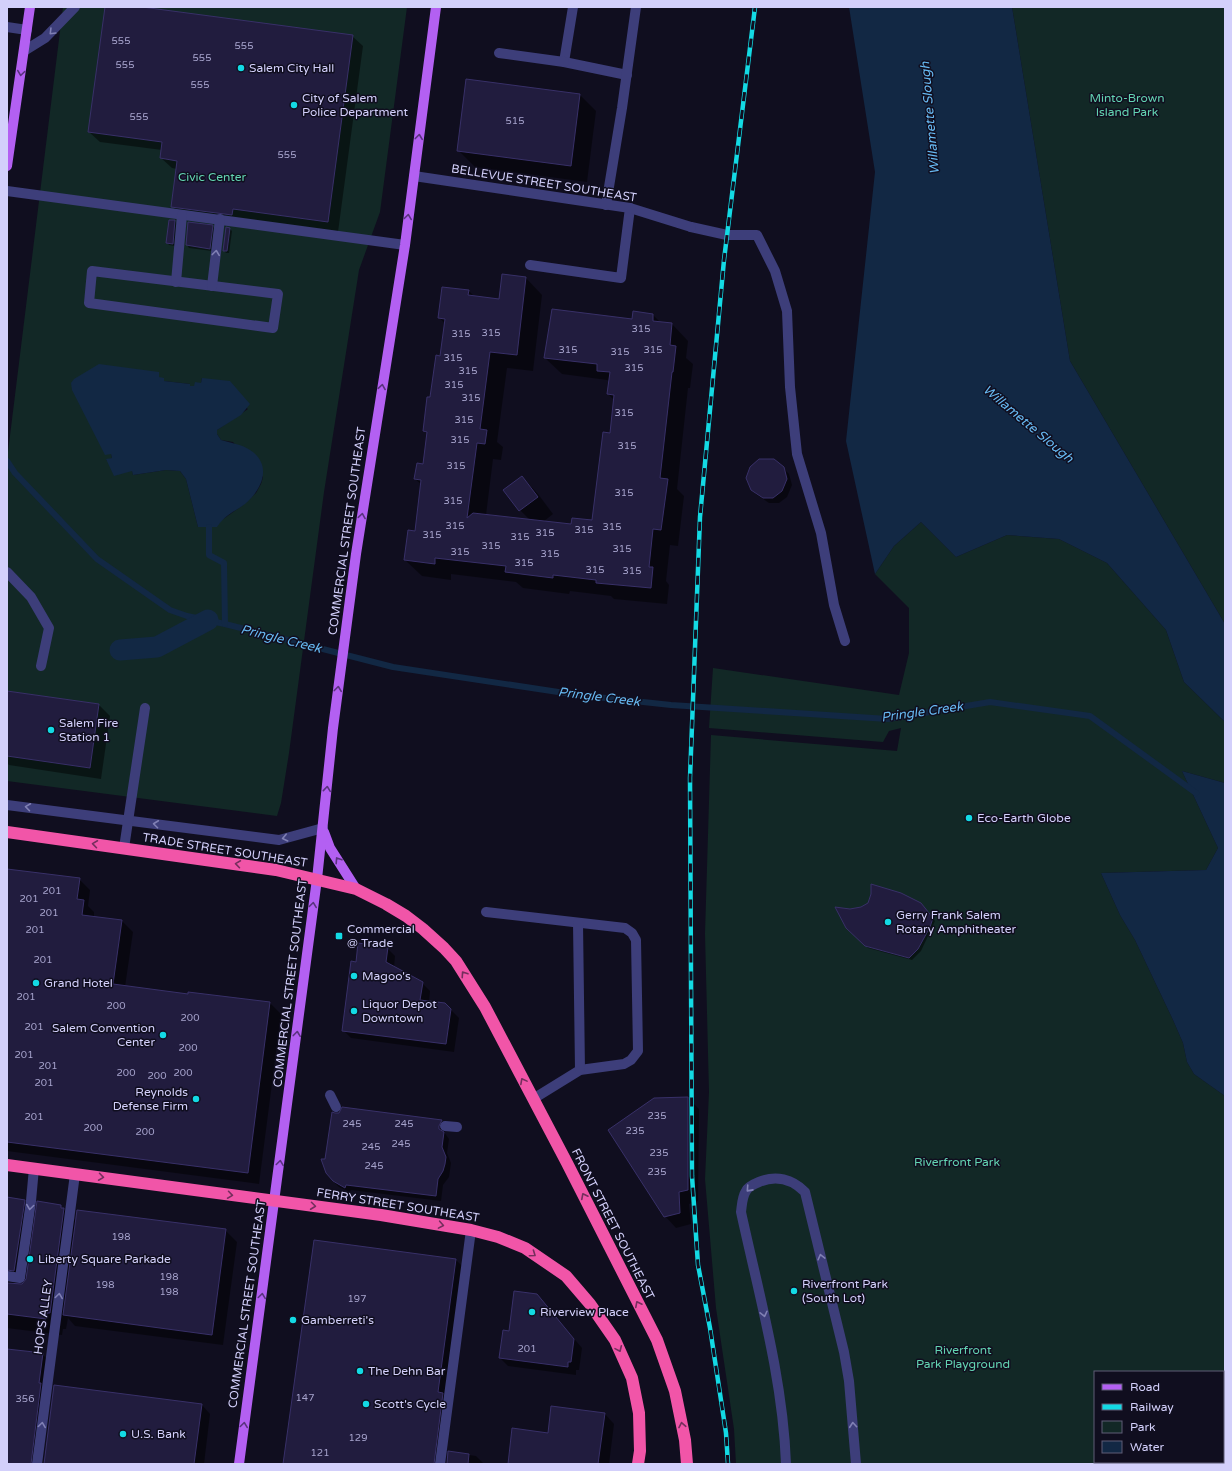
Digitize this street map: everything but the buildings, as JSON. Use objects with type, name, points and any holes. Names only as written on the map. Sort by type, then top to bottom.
[{"type":"highway","name":"TRADE STREET SOUTHEAST","points":[[7,832],[276,870],[317,879],[356,890],[406,916],[444,948],[456,961],[485,1007]]},
{"type":"highway","name":"FRONT STREET SOUTHEAST","points":[[485,1007],[657,1340],[675,1391],[685,1440],[687,1464]]},
{"type":"highway","name":"FERRY STREET SOUTHEAST","points":[[7,1165],[381,1215],[471,1230],[498,1237],[525,1248],[566,1276],[590,1304],[615,1340],[632,1378],[639,1413],[640,1451],[638,1464]]},
{"type":"main road","points":[[7,166],[30,7]]},
{"type":"main road","name":"COMMERCIAL STREET SOUTHEAST","points":[[239,1464],[317,879],[333,728],[356,554],[405,245],[436,7]]},
{"type":"main road","points":[[323,828],[330,848],[356,890]]},
{"type":"street","points":[[24,51],[45,38],[75,7]]},
{"type":"street","points":[[564,62],[572,7]]},
{"type":"street","points":[[606,205],[627,75],[636,7]]},
{"type":"street","points":[[7,27],[27,30]]},
{"type":"street","points":[[499,53],[564,62],[627,75]]},
{"type":"street","name":"BELLEVUE STREET SOUTHEAST","points":[[414,176],[630,208],[691,227],[727,235],[757,235],[775,271],[787,311],[790,387],[797,454],[821,533],[834,605],[845,641]]},
{"type":"street","points":[[7,191],[405,245]]},
{"type":"street","points":[[530,265],[622,278],[630,208]]},
{"type":"street","points":[[176,282],[182,215]]},
{"type":"street","points":[[212,286],[220,219]]},
{"type":"street","points":[[92,271],[176,282],[278,294],[273,328],[89,303],[92,271]]},
{"type":"street","points":[[7,572],[30,597],[49,628],[42,666]]},
{"type":"street","points":[[124,848],[144,708]]},
{"type":"street","name":"TRADE STREET SOUTHEAST","points":[[7,805],[279,840],[323,828]]},
{"type":"street","points":[[486,912],[625,928],[632,933],[636,940],[638,1051],[631,1060],[624,1064],[580,1070],[533,1099]]},
{"type":"street","points":[[578,923],[580,1070]]},
{"type":"street","points":[[330,1096],[336,1106]]},
{"type":"street","points":[[445,1126],[457,1128]]},
{"type":"street","points":[[7,1276],[20,1278],[34,1168]]},
{"type":"street","name":"HOPS ALLEY","points":[[37,1464],[75,1174]]},
{"type":"street","points":[[786,1464],[782,1410],[776,1374],[741,1212],[746,1190],[755,1183],[766,1179],[778,1178],[798,1185],[805,1192],[844,1352],[849,1381],[856,1464]]},
{"type":"street","points":[[440,1464],[471,1230]]},
{"type":"green space","name":"Civic Center","points":[[63,7],[407,7],[380,212],[359,270],[324,492],[289,753],[281,803],[277,816],[7,781],[7,756],[90,768],[99,704],[7,691],[7,460]],"holes":[[[159,372],[159,377],[164,381],[190,384],[190,386],[201,383],[202,378],[248,409],[217,430],[217,434],[221,440],[233,442],[263,477],[256,493],[243,505],[222,520],[198,527],[186,479],[180,471],[166,470],[133,475],[132,470],[106,460],[112,458],[111,454]]]},
{"type":"green space","name":"Minto-Brown Island Park","points":[[1012,7],[1225,7],[1225,624],[1070,361]]},
{"type":"green space","name":"Riverfront Park","points":[[921,522],[956,557],[1007,535],[1059,539],[1107,563],[1166,630],[1184,682],[1225,722],[1225,783],[1182,771],[1218,848],[1206,870],[1101,873],[1120,915],[1135,940],[1173,1020],[1183,1043],[1187,1062],[1194,1074],[1225,1096],[1225,1464],[736,1464],[734,1429],[716,1308],[705,1179],[709,1092],[705,934],[711,735],[897,751],[901,728],[889,731],[883,742],[709,728],[713,668],[899,695],[909,653],[909,608],[875,574],[894,546]]},
{"type":"water","name":"Willamette Slough","points":[[849,7],[1012,7],[1070,361],[1225,624],[1225,722],[1184,682],[1166,630],[1107,563],[1059,539],[1007,535],[956,557],[921,522],[894,546],[875,574],[846,441],[875,172]]},
{"type":"water","points":[[99,364],[159,372],[159,377],[164,378],[164,381],[190,384],[190,386],[194,386],[195,382],[201,383],[202,378],[230,381],[250,404],[241,415],[217,430],[217,434],[221,440],[247,448],[257,456],[261,463],[263,470],[260,485],[251,498],[226,517],[217,527],[198,527],[186,479],[180,471],[166,470],[133,475],[132,471],[114,476],[106,459],[112,458],[111,454],[105,455],[72,390],[71,383],[74,379]]},
{"type":"water","points":[[1182,771],[1225,783],[1225,1096],[1194,1074],[1187,1062],[1183,1043],[1173,1020],[1135,940],[1120,915],[1101,873],[1206,870],[1218,848]]},
{"type":"waterway","name":"Pringle Creek","points":[[7,461],[15,473],[97,559],[170,610],[187,616],[225,624],[393,667],[578,695],[671,705],[888,719],[990,702],[1090,716],[1196,793]]},
{"type":"waterway","points":[[209,527],[209,555],[224,563],[225,624]]},
{"type":"waterway","points":[[120,650],[157,647],[208,620]]},
{"type":"railway","points":[[728,1464],[726,1433],[710,1328],[698,1265],[692,1176],[690,778],[700,517],[724,260],[755,7]]},
{"type":"place","name":"Salem City Hall","points":[[241,68]]},
{"type":"place","name":"City of Salem Police Department","points":[[294,105]]},
{"type":"place","name":"Salem Fire Station 1","points":[[51,730]]},
{"type":"place","name":"Eco-Earth Globe","points":[[969,818]]},
{"type":"place","name":"Gerry Frank Salem Rotary Amphitheater","points":[[888,922]]},
{"type":"place","name":"Commercial @ Trade","points":[[339,936]]},
{"type":"place","name":"Magoo's","points":[[354,976]]},
{"type":"place","name":"Grand Hotel","points":[[36,983]]},
{"type":"place","name":"Liquor Depot Downtown","points":[[354,1011]]},
{"type":"place","name":"Salem Convention Center","points":[[163,1035]]},
{"type":"place","name":"Reynolds Defense Firm","points":[[196,1099]]},
{"type":"place","name":"Liberty Square Parkade","points":[[30,1259]]},
{"type":"place","name":"Riverfront Park (South Lot)","points":[[794,1291]]},
{"type":"place","name":"Riverview Place","points":[[532,1312]]},
{"type":"place","name":"Gamberreti's","points":[[293,1320]]},
{"type":"place","name":"The Dehn Bar","points":[[360,1371]]},
{"type":"place","name":"Scott's Cycle","points":[[366,1404]]},
{"type":"place","name":"U.S. Bank","points":[[123,1434]]},
{"type":"park label","name":"Riverfront Park Playground","points":[[963,1357]]}]
